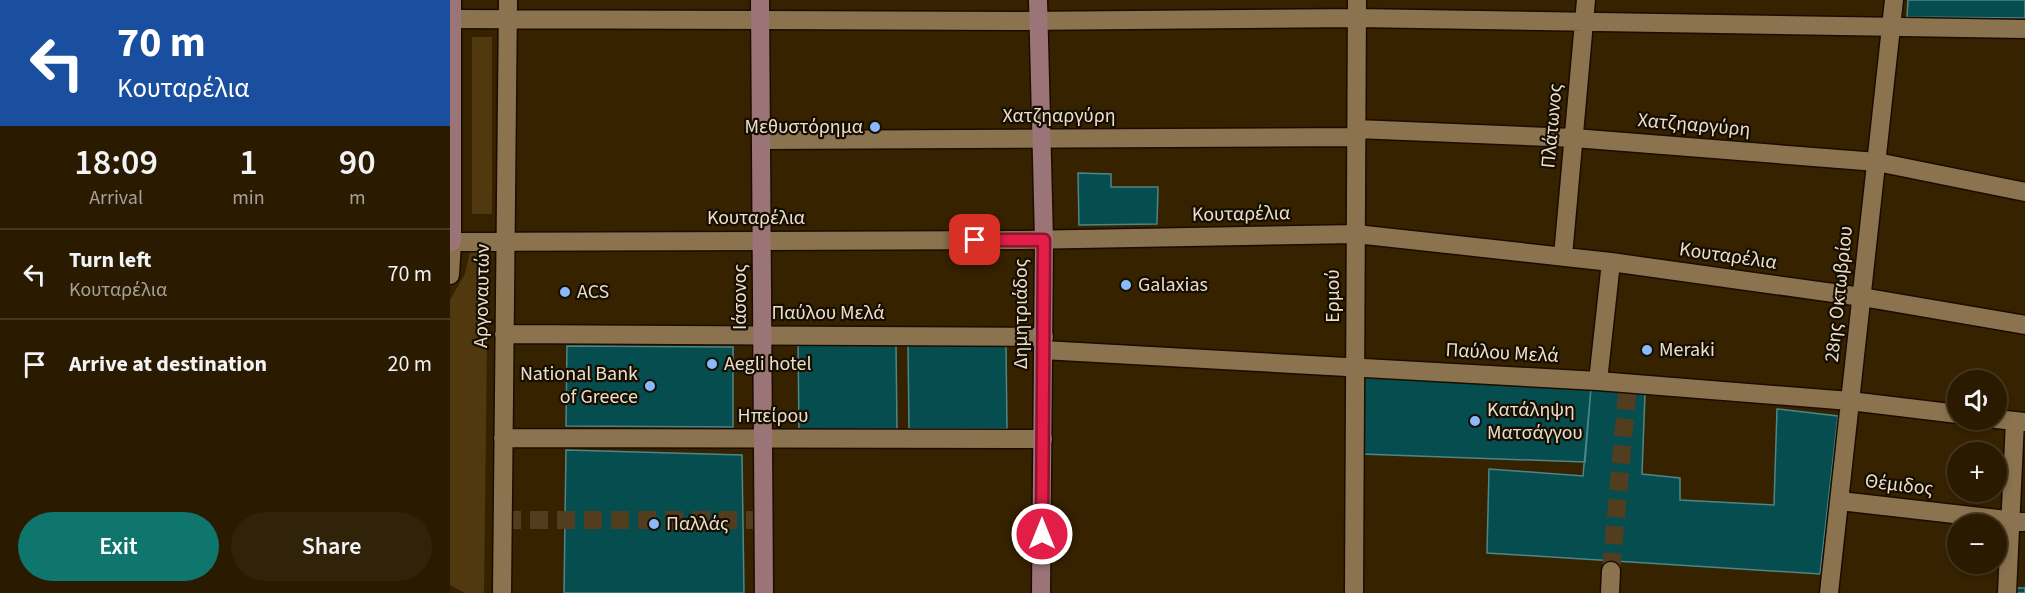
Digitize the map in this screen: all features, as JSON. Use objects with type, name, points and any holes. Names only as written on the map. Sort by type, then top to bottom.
[{"type":"main road","points":[[451,243],[452,0]]},
{"type":"main road","name":"Ιάσονος","points":[[760,0],[764,593]]},
{"type":"main road","name":"Δημητριάδος","points":[[1038,0],[1044,240],[1041,593]]},
{"type":"street","name":"Αργοναυτών","points":[[502,593],[508,0]]},
{"type":"street","name":"Ερμού","points":[[1354,593],[1358,0]]},
{"type":"street","name":"Πλάτωνος","points":[[1563,256],[1586,0]]},
{"type":"street","name":"28ης Οκτωβρίου","points":[[1829,593],[1894,0]]},
{"type":"street","points":[[452,19],[1039,21],[1357,18],[2025,29]]},
{"type":"street","name":"Χατζηαργύρη","points":[[761,140],[1041,139],[1357,133],[1574,138],[1877,162],[2025,192]]},
{"type":"street","name":"Κουταρέλια","points":[[451,243],[1044,240],[1356,234],[1611,262],[1862,297],[2025,325]]},
{"type":"street","points":[[450,275],[451,243]]},
{"type":"street","points":[[1598,381],[1611,262]]},
{"type":"street","name":"Παύλου Μελά","points":[[504,334],[763,336],[1043,344],[1850,400],[1947,413]]},
{"type":"street","points":[[2007,593],[2017,521],[2020,422]]},
{"type":"street","name":"Ηπείρου","points":[[503,438],[1043,440]]},
{"type":"street","name":"Θέμιδος","points":[[1840,501],[2017,521]]},
{"type":"street","points":[[1610,593],[1611,571]]},
{"type":"shaded area","points":[[472,37],[492,37],[492,214],[472,214]]},
{"type":"shaded area","points":[[470,252],[488,253],[484,593],[465,593],[450,585],[450,300],[465,274]]},
{"type":"building","points":[[1908,0],[2025,0],[2025,18],[1907,17]]},
{"type":"building","points":[[1078,173],[1111,174],[1111,187],[1158,187],[1157,224],[1079,225]]},
{"type":"building","points":[[798,343],[896,344],[897,429],[799,430]]},
{"type":"building","points":[[908,344],[1006,345],[1007,429],[909,429]]},
{"type":"building","name":"National Bank of Greece","points":[[567,346],[733,347],[733,427],[566,426]]},
{"type":"building","name":"Κατάληψη Ματσάγγου","points":[[1364,376],[1591,388],[1585,462],[1362,454]]},
{"type":"building","points":[[1591,388],[1645,393],[1642,474],[1680,478],[1680,500],[1774,505],[1777,409],[1838,416],[1820,574],[1487,553],[1489,469],[1583,476]]},
{"type":"building","name":"Παλλάς","points":[[566,450],[742,455],[744,593],[564,593]]},
{"type":"building","points":[[2015,588],[2025,588],[2025,593],[2015,593]]},
{"type":"tunnel","points":[[1611,571],[1628,383]]},
{"type":"tunnel","points":[[503,520],[764,520]]},
{"type":"place","name":"Μεθυστόρημα","points":[[875,127]]},
{"type":"place","name":"Galaxias","points":[[1126,285]]},
{"type":"place","name":"ACS","points":[[565,292]]},
{"type":"place","name":"Meraki","points":[[1647,350]]},
{"type":"place","name":"Aegli hotel","points":[[712,364]]},
{"type":"place","name":"National Bank of Greece","points":[[650,386]]},
{"type":"place","name":"Κατάληψη Ματσάγγου","points":[[1475,421]]},
{"type":"place","name":"Παλλάς","points":[[654,524]]},
{"type":"route","points":[[975,240],[1044,240],[1042,534]]}]
